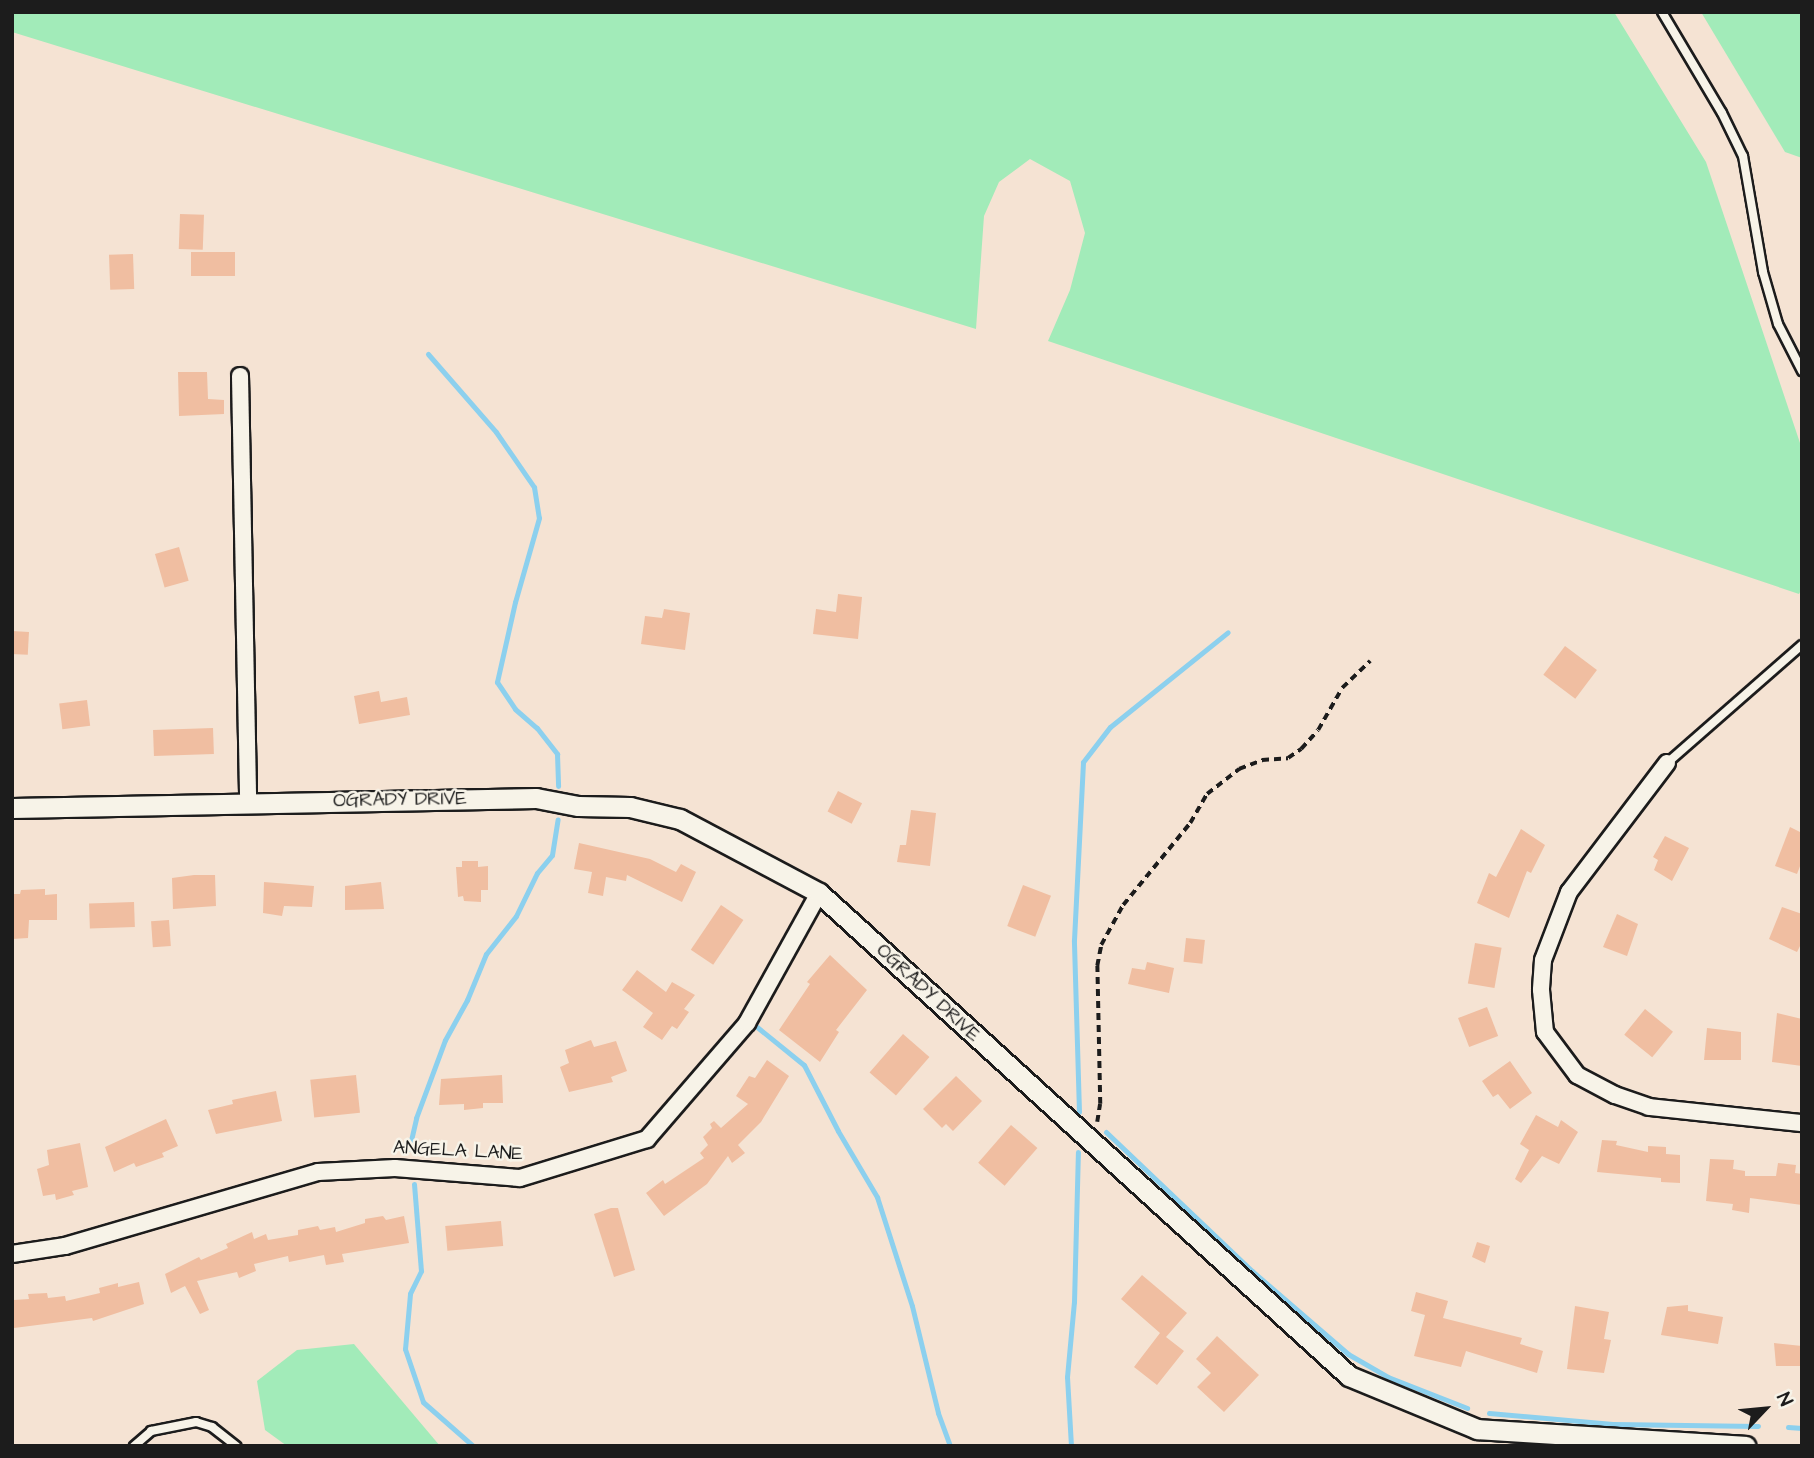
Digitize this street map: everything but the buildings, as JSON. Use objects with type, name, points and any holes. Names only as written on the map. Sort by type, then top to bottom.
[{"type":"street","points":[[240,376],[248,803]]},
{"type":"street","points":[[1667,763],[1569,892],[1543,960],[1541,990],[1545,1032],[1577,1075],[1615,1095],[1650,1107],[1802,1123]]},
{"type":"street","name":"OGRADY DRIVE","points":[[12,808],[536,798],[578,806],[630,807],[680,819],[820,893],[1085,1139],[1349,1376],[1477,1429],[1694,1445],[1745,1446]]},
{"type":"street","name":"ANGELA LANE","points":[[12,1254],[65,1246],[318,1172],[395,1168],[520,1178],[647,1139],[747,1023],[820,893]]},
{"type":"lane","points":[[1662,12],[1722,113],[1743,156],[1763,272],[1778,324],[1802,371]]},
{"type":"lane","points":[[1667,763],[1802,645]]},
{"type":"lane","points":[[134,1446],[151,1432],[173,1424],[195,1422],[212,1427],[236,1446]]},
{"type":"path","points":[[1085,1139],[1097,1121],[1100,1104],[1097,966],[1101,945],[1123,905],[1190,823],[1207,794],[1239,769],[1262,760],[1288,758],[1301,749],[1318,730],[1342,688],[1370,661]]},
{"type":"green space","points":[[12,12],[1614,12],[1706,162],[1802,449],[1802,588],[1799,594],[1048,341],[1070,290],[1085,233],[1070,181],[1030,159],[999,182],[984,216],[976,329],[12,32]]},
{"type":"green space","points":[[1701,12],[1802,12],[1802,158],[1785,152]]},
{"type":"green space","points":[[354,1344],[440,1446],[287,1446],[265,1430],[257,1381],[297,1350]]},
{"type":"waterway","points":[[428,354],[496,432],[534,487],[539,518],[515,602],[497,682],[515,709],[537,728],[557,754],[558,786]]},
{"type":"waterway","points":[[1079,1112],[1074,940],[1083,762],[1110,727],[1228,632]]},
{"type":"waterway","points":[[409,1149],[416,1118],[445,1040],[467,1000],[486,954],[516,916],[537,873],[552,855],[558,819]]},
{"type":"waterway","points":[[757,1027],[804,1065],[838,1131],[877,1197],[912,1306],[938,1413],[950,1446]]},
{"type":"waterway","points":[[1106,1132],[1252,1271],[1348,1354],[1388,1377],[1467,1408]]},
{"type":"waterway","points":[[1071,1446],[1067,1377],[1074,1302],[1078,1152]]},
{"type":"waterway","points":[[414,1184],[421,1271],[410,1294],[405,1349],[423,1402],[473,1446]]},
{"type":"waterway","points":[[1489,1413],[1613,1424],[1758,1426]]},
{"type":"waterway","points":[[1788,1427],[1802,1428]]}]
